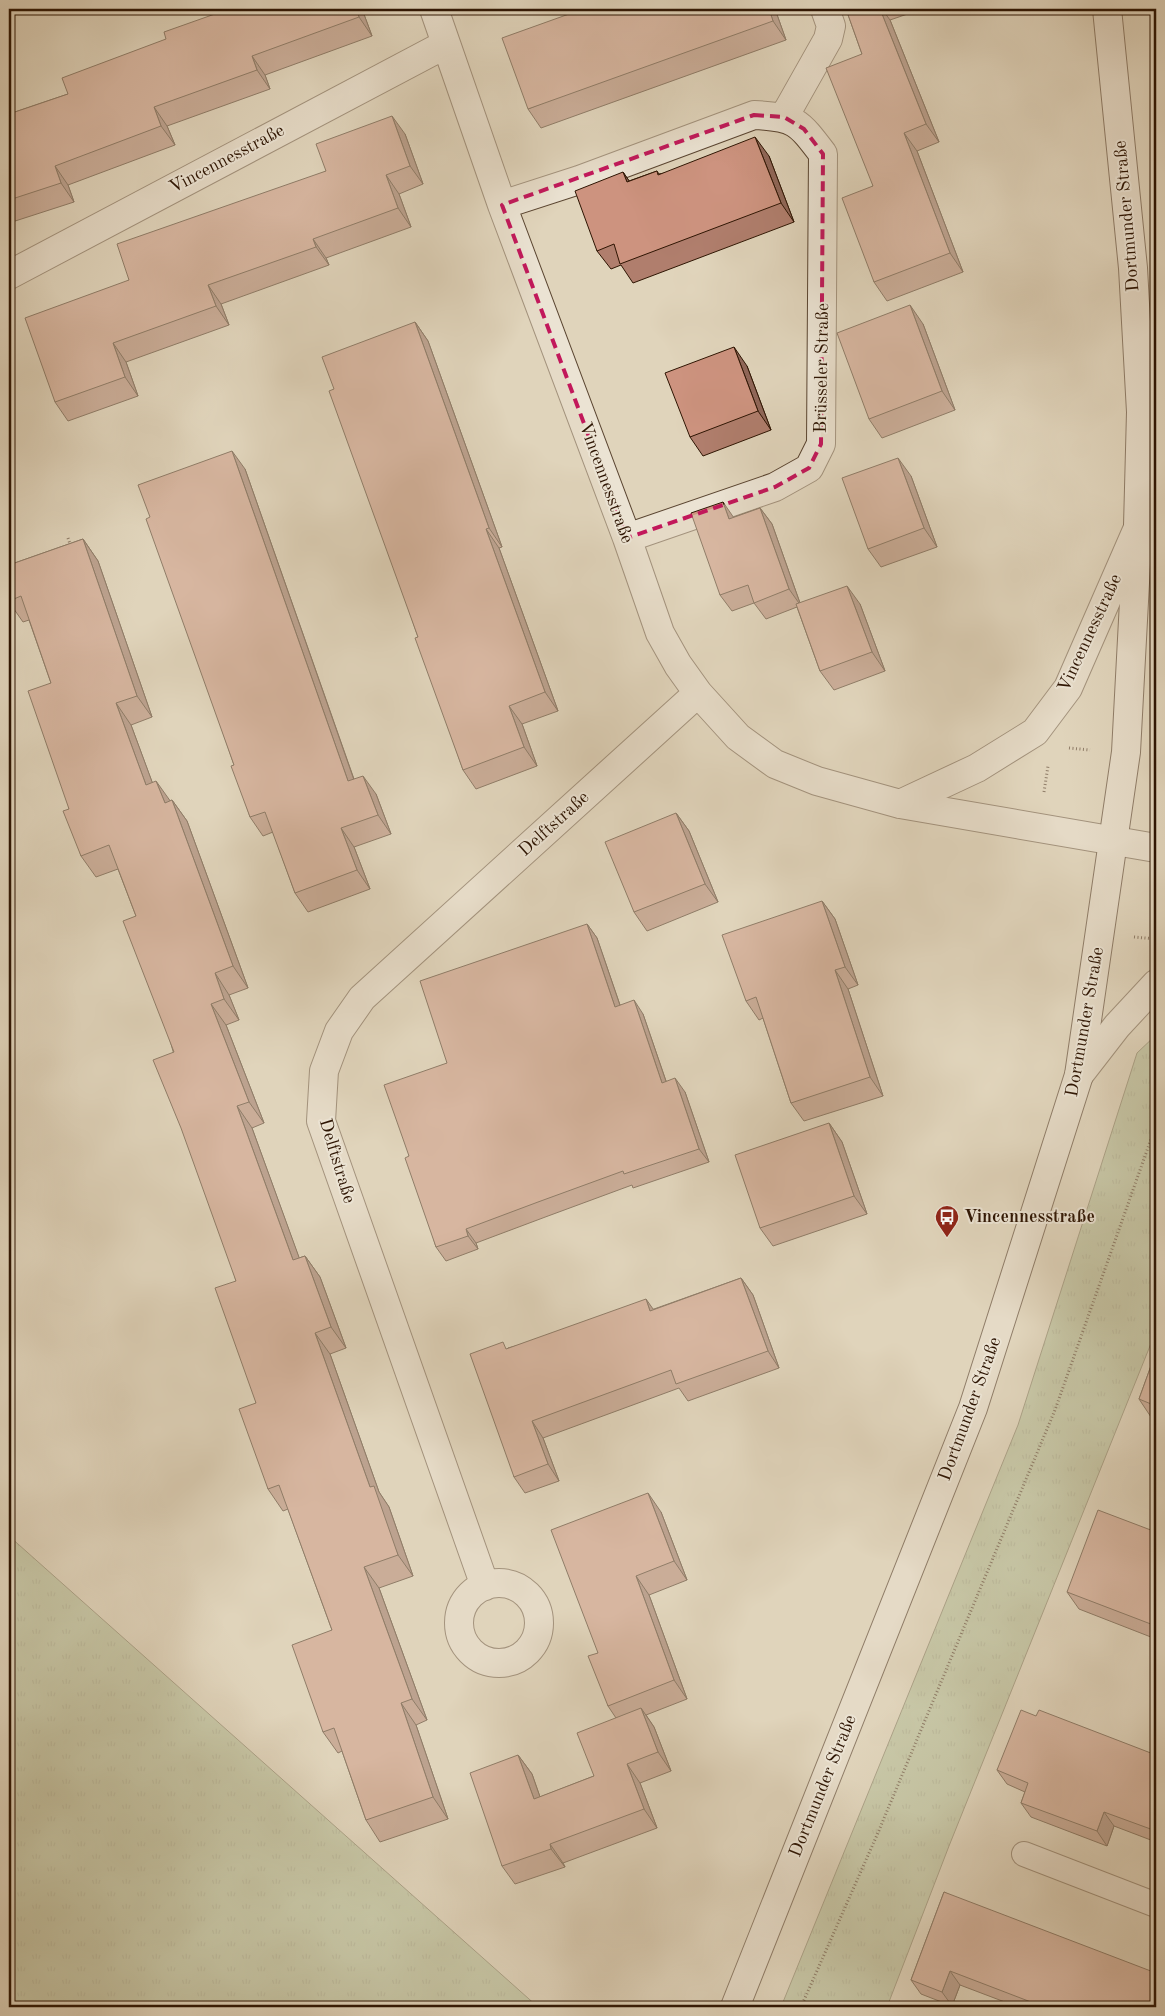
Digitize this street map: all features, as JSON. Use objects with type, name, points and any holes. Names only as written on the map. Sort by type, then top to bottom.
[{"type":"street","name":"Vincennesstraße","points":[[434,9],[502,205],[627,538],[660,633],[678,665],[698,693],[738,737],[775,764],[817,781],[900,804],[1037,826],[1156,848]]},
{"type":"street","points":[[784,117],[828,39],[831,26],[825,9]]},
{"type":"street","name":"Dortmunder Straße","points":[[735,2007],[974,1408],[1079,1076],[1126,752],[1138,526],[1141,412],[1133,268],[1106,9]]},
{"type":"street","name":"Vincennesstraße","points":[[9,275],[446,44]]},
{"type":"street","name":"Brüsseler Straße","points":[[502,205],[579,180],[754,115],[784,117],[804,129],[822,154],[822,444],[809,468],[775,487],[627,538]]},
{"type":"street","name":"Vincennesstraße","points":[[900,804],[977,768],[1035,732],[1068,688],[1138,526]]},
{"type":"street","name":"Delftstraße","points":[[484,1586],[321,1121],[324,1071],[339,1031],[362,998],[698,693]]},
{"type":"street","points":[[1079,1076],[1117,1026],[1156,984]]},
{"type":"lane","points":[[1024,1854],[1156,1905]]},
{"type":"path","points":[[68,538],[72,551]]},
{"type":"path","points":[[1061,748],[1126,752]]},
{"type":"path","points":[[1037,826],[1049,765]]},
{"type":"path","points":[[800,2007],[877,1835],[1055,1410],[1156,1125]]},
{"type":"highlighted area","points":[[754,115],[784,117],[804,129],[823,154],[821,444],[809,468],[775,487],[627,538],[502,205]]},
{"type":"green space","points":[[1156,1035],[1156,1331],[949,1846],[887,2007],[781,2007],[1018,1425],[1137,1053]]},
{"type":"green space","points":[[9,1536],[538,2007],[9,2007]]},
{"type":"building","points":[[229,9],[356,9],[359,17],[252,56],[257,70],[154,107],[161,126],[55,166],[61,183],[9,200],[9,114],[68,94],[62,78],[166,39],[164,32]]},
{"type":"building","points":[[583,9],[769,9],[773,21],[528,109],[502,38]]},
{"type":"building","points":[[846,9],[880,9],[926,124],[904,133],[950,253],[874,282],[842,198],[873,186],[826,68],[862,54]]},
{"type":"building","points":[[392,116],[410,166],[386,175],[398,208],[313,239],[316,247],[208,285],[216,306],[113,343],[125,377],[55,402],[25,318],[129,280],[117,244],[326,171],[316,144]]},
{"type":"building","points":[[755,137],[781,203],[620,264],[614,244],[597,251],[575,191],[623,172],[627,182],[657,171],[658,175]]},
{"type":"building","points":[[910,305],[942,391],[869,419],[837,333]]},
{"type":"building","points":[[415,322],[489,528],[486,529],[545,692],[509,706],[524,747],[463,770],[415,638],[418,637],[329,391],[334,389],[322,357]]},
{"type":"building","points":[[734,347],[758,411],[690,437],[665,373]]},
{"type":"building","points":[[232,451],[348,781],[363,776],[378,815],[341,828],[357,870],[295,893],[265,812],[250,817],[231,766],[234,765],[146,519],[150,517],[138,485]]},
{"type":"building","points":[[898,458],[924,528],[868,549],[842,478]]},
{"type":"building","points":[[723,502],[729,519],[760,508],[789,589],[754,603],[748,585],[720,595],[691,513]]},
{"type":"building","points":[[83,539],[137,696],[116,703],[146,785],[156,781],[165,803],[172,800],[233,966],[215,973],[224,999],[211,1004],[249,1102],[237,1106],[293,1260],[305,1256],[331,1327],[315,1333],[370,1487],[374,1486],[398,1555],[364,1567],[412,1699],[401,1703],[433,1797],[366,1820],[334,1728],[323,1732],[292,1645],[332,1630],[279,1485],[268,1489],[239,1409],[256,1403],[215,1288],[236,1281],[181,1128],[153,1060],[174,1052],[123,921],[136,916],[109,845],[81,856],[63,811],[69,809],[28,691],[51,683],[21,596],[9,601],[9,565]]},
{"type":"building","points":[[847,586],[872,652],[820,671],[796,604]]},
{"type":"building","points":[[676,813],[705,884],[634,912],[605,842]]},
{"type":"building","points":[[822,901],[845,967],[835,970],[870,1077],[791,1103],[756,997],[746,1001],[722,935]]},
{"type":"building","points":[[587,924],[615,1007],[634,1000],[662,1083],[675,1078],[699,1149],[624,1174],[623,1171],[538,1202],[466,1229],[468,1236],[436,1247],[405,1158],[409,1156],[384,1085],[447,1063],[420,981]]},
{"type":"building","points":[[829,1123],[854,1196],[760,1228],[735,1155]]},
{"type":"building","points":[[741,1278],[768,1351],[676,1384],[671,1370],[532,1421],[548,1464],[514,1477],[470,1354],[503,1342],[506,1349],[646,1299],[650,1311]]},
{"type":"building","points":[[1156,1352],[1156,1406],[1139,1399]]},
{"type":"building","points":[[648,1493],[674,1561],[636,1576],[674,1680],[608,1706],[588,1656],[598,1653],[551,1530]]},
{"type":"building","points":[[1098,1510],[1156,1532],[1156,1626],[1067,1592]]},
{"type":"building","points":[[641,1708],[658,1752],[627,1764],[644,1809],[550,1844],[551,1849],[502,1866],[470,1773],[518,1755],[534,1799],[594,1776],[577,1733]]},
{"type":"building","points":[[1021,1710],[1036,1716],[1039,1710],[1156,1755],[1156,1831],[1104,1812],[1097,1831],[1021,1803],[1028,1783],[997,1770]]},
{"type":"building","points":[[944,1892],[1156,1973],[1156,2007],[1044,2007],[950,1971],[942,1992],[911,1980]]},
{"type":"place","name":"Vincennesstraße","points":[[947,1238]]}]
